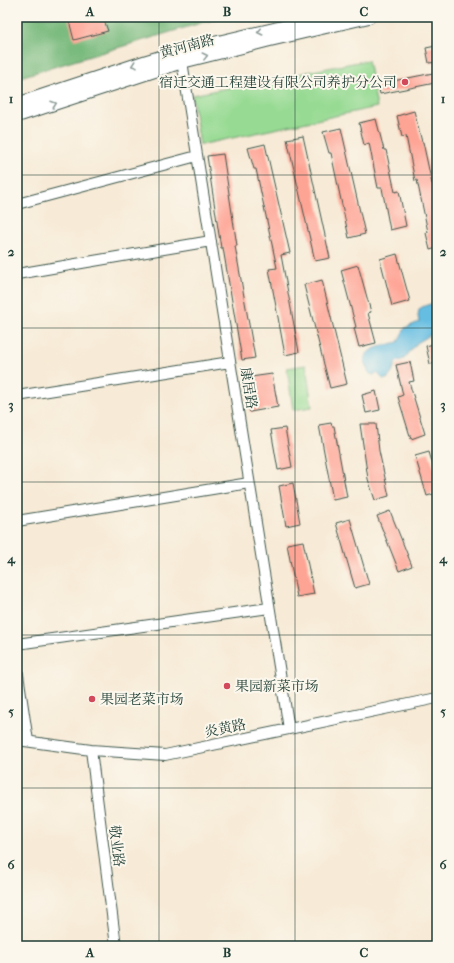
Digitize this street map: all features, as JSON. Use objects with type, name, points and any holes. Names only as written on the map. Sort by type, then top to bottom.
[{"type":"main road","name":"黄河南路","points":[[17,116],[181,57],[325,17]]},
{"type":"main road","name":"黄河南路","points":[[17,104],[146,61],[181,57],[270,40],[369,17]]},
{"type":"street","name":"康居路","points":[[181,57],[289,729]]},
{"type":"street","points":[[17,204],[197,156]]},
{"type":"street","points":[[17,274],[211,241]]},
{"type":"street","points":[[17,396],[230,362]]},
{"type":"street","points":[[17,521],[250,483]]},
{"type":"street","points":[[17,644],[269,608]]},
{"type":"street","points":[[17,668],[28,741]]},
{"type":"street","name":"炎黄路","points":[[17,740],[91,750],[165,755],[437,698]]},
{"type":"street","name":"敬业路","points":[[91,750],[116,946]]},
{"type":"green space","points":[[17,17],[227,17],[201,23],[17,78]]},
{"type":"green space","points":[[368,60],[377,107],[200,145],[192,95]]},
{"type":"green space","points":[[306,365],[312,407],[293,410],[287,368]]},
{"type":"water","points":[[437,302],[437,331],[417,343],[404,359],[396,362],[392,373],[387,379],[383,379],[377,373],[373,375],[369,373],[365,364],[367,354],[376,348],[398,342],[405,328],[419,322],[419,309]]},
{"type":"building","points":[[68,17],[103,17],[108,31],[74,40]]},
{"type":"building","points":[[436,46],[437,62],[429,63],[426,48]]},
{"type":"building","points":[[433,73],[435,83],[380,94],[378,84]]},
{"type":"building","points":[[414,111],[423,142],[432,184],[435,183],[437,195],[437,248],[430,250],[426,233],[428,232],[417,180],[415,181],[406,136],[402,137],[397,116]]},
{"type":"building","points":[[376,119],[384,150],[386,150],[395,192],[399,191],[406,226],[390,230],[382,188],[378,188],[369,143],[364,145],[359,123]]},
{"type":"building","points":[[341,128],[365,234],[349,238],[331,153],[329,153],[323,132]]},
{"type":"building","points":[[303,136],[330,258],[315,261],[287,139]]},
{"type":"building","points":[[265,144],[290,253],[281,255],[299,352],[285,355],[269,269],[277,268],[256,169],[254,169],[248,148]]},
{"type":"building","points":[[223,154],[237,246],[235,246],[255,358],[242,360],[223,248],[221,248],[207,156]]},
{"type":"building","points":[[397,254],[410,301],[392,306],[380,259]]},
{"type":"building","points":[[358,265],[371,312],[368,313],[376,343],[359,347],[354,328],[356,327],[341,270]]},
{"type":"building","points":[[322,280],[347,384],[330,388],[304,285]]},
{"type":"building","points":[[437,343],[437,363],[430,364],[426,346]]},
{"type":"building","points":[[410,362],[414,381],[409,382],[425,434],[411,439],[398,397],[403,395],[396,365]]},
{"type":"building","points":[[272,374],[278,407],[250,412],[247,396],[254,395],[251,377]]},
{"type":"building","points":[[376,391],[380,410],[366,413],[362,395]]},
{"type":"building","points":[[331,423],[332,426],[334,426],[347,497],[333,500],[319,425]]},
{"type":"building","points":[[360,424],[376,424],[379,451],[389,496],[375,500],[368,479]]},
{"type":"building","points":[[285,428],[292,467],[278,470],[271,430]]},
{"type":"building","points":[[429,452],[437,478],[437,493],[427,496],[415,456]]},
{"type":"building","points":[[293,483],[300,523],[286,526],[279,486]]},
{"type":"building","points":[[390,511],[412,566],[399,571],[377,516]]},
{"type":"building","points":[[350,519],[369,584],[355,588],[336,523]]},
{"type":"building","points":[[303,541],[314,594],[297,597],[287,544]]},
{"type":"place","name":"宿迁交通工程建设有限公司养护分公司","points":[[405,82]]},
{"type":"place","name":"果园新菜市场","points":[[227,686]]},
{"type":"place","name":"果园老菜市场","points":[[92,699]]}]
